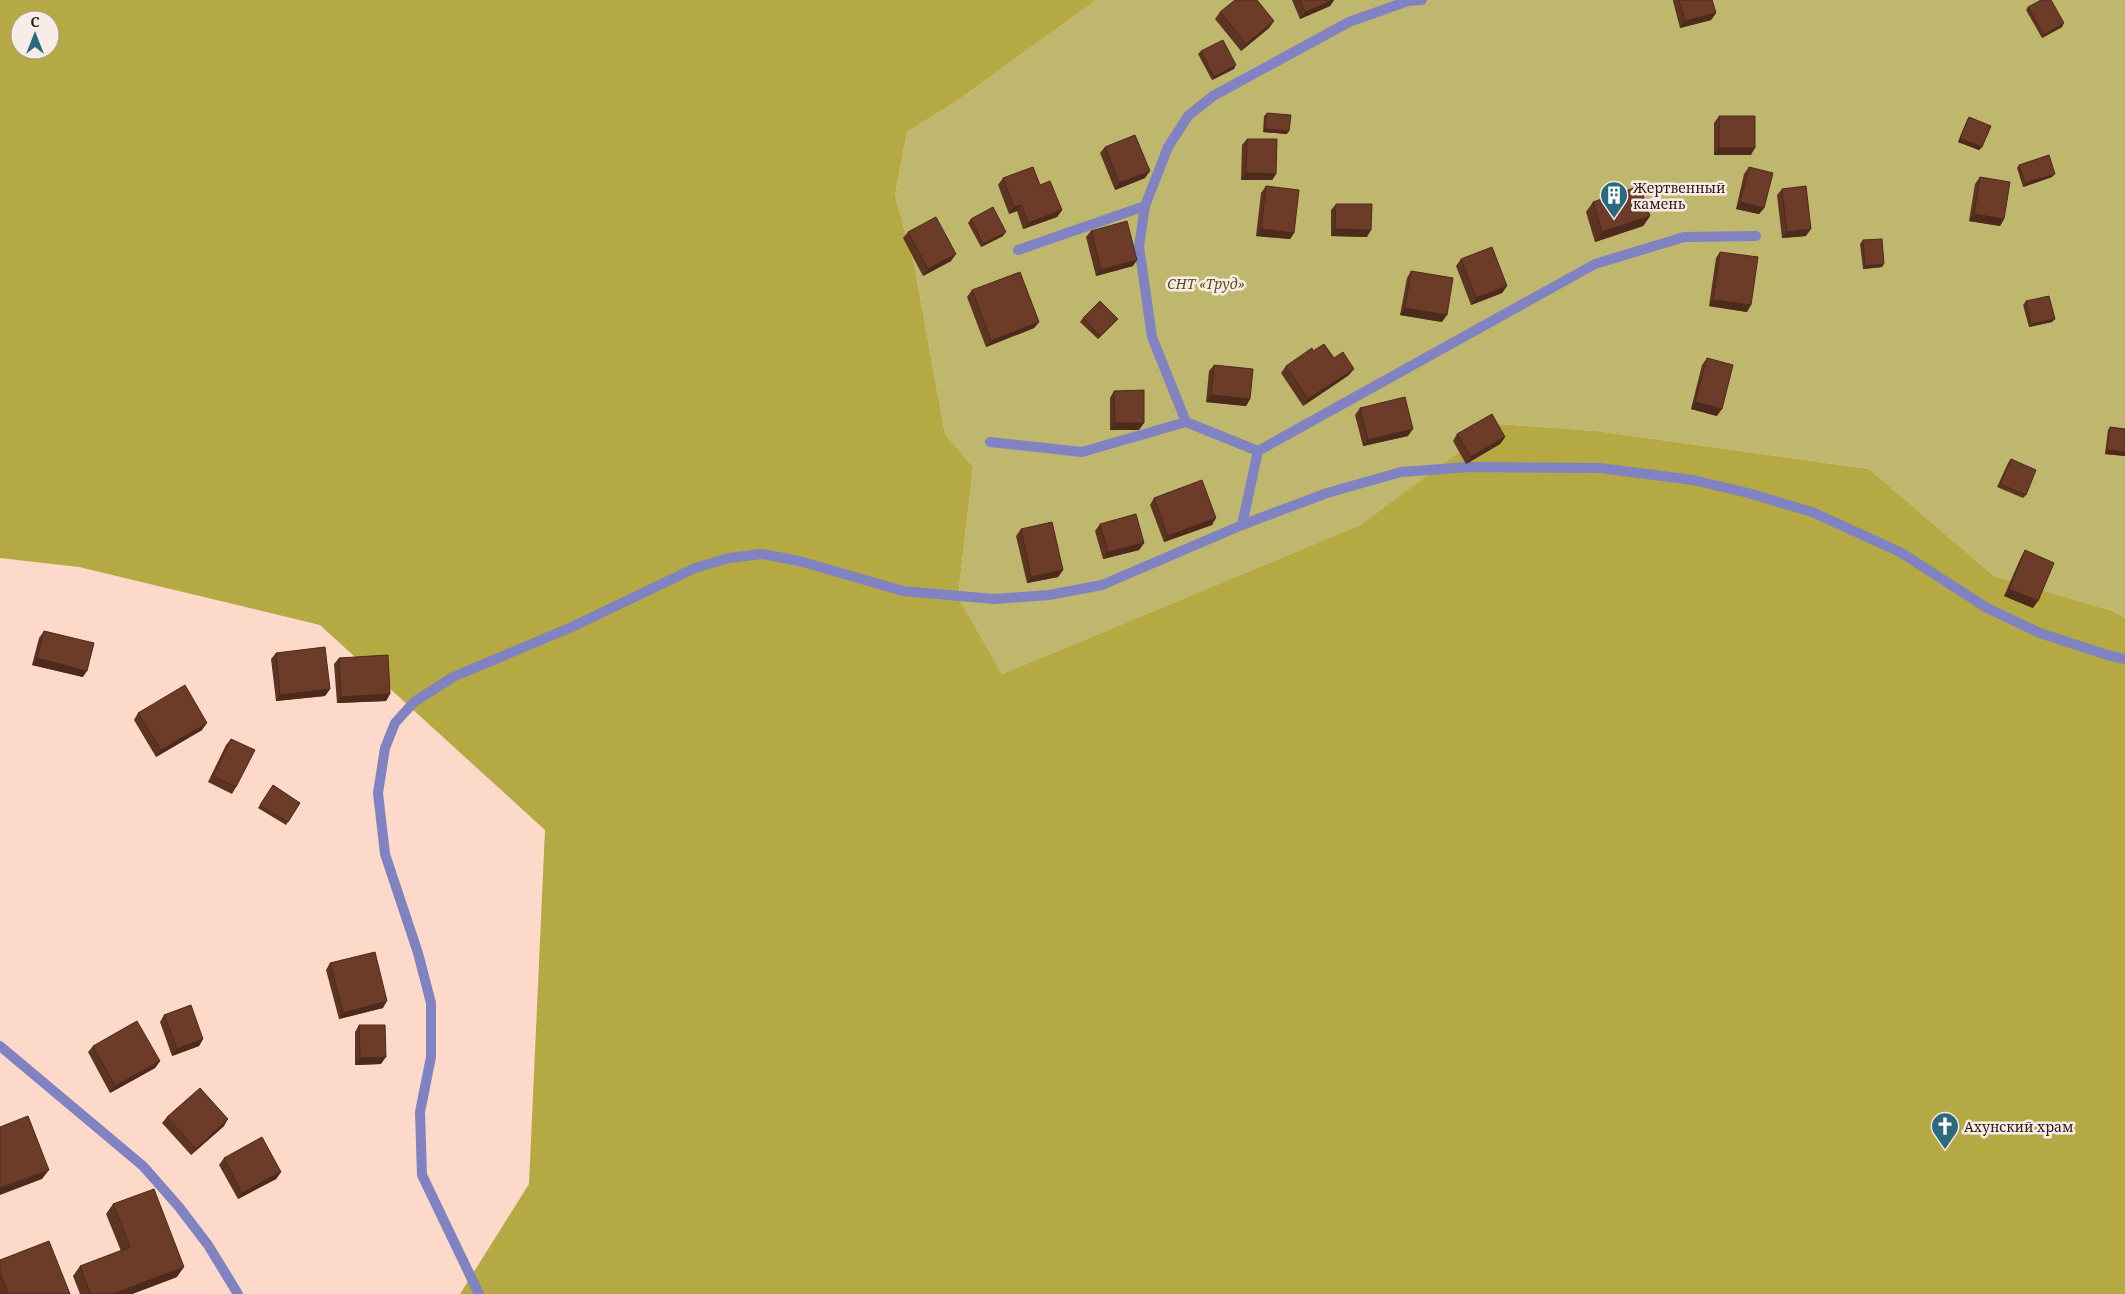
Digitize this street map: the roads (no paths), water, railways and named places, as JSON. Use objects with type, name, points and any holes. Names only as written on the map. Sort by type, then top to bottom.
[{"type":"street","points":[[1186,422],[1152,337],[1139,246],[1145,206],[1168,147],[1188,116],[1213,96],[1349,22],[1408,1],[1422,0]]},
{"type":"street","points":[[1018,250],[1145,206]]},
{"type":"street","points":[[1242,525],[1258,451],[1596,264],[1684,238],[1756,236]]},
{"type":"street","points":[[990,442],[1082,452],[1186,422],[1258,451]]},
{"type":"street","points":[[479,1294],[422,1175],[420,1112],[431,1057],[431,1003],[418,953],[385,854],[378,793],[385,748],[395,723],[414,702],[453,678],[574,626],[695,568],[729,558],[762,554],[799,561],[903,591],[994,599],[1049,595],[1102,585],[1242,525],[1327,492],[1401,472],[1469,467],[1600,468],[1693,480],[1748,492],[1812,512],[1900,552],[1987,608],[2040,633],[2125,659]]},
{"type":"street","points":[[0,1046],[143,1166],[208,1245],[238,1294]]},
{"type":"place","name":"Жертвенный камень","points":[[1614,219]]},
{"type":"place","name":"Ахунский храм","points":[[1945,1150]]},
{"type":"park label","name":"СНТ «Труд»","points":[[1206,283]]}]
